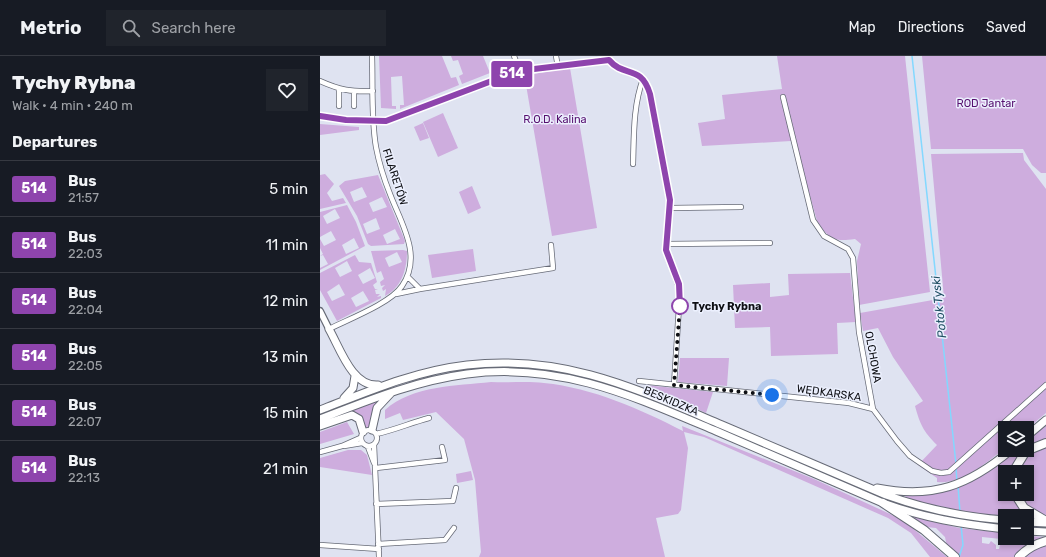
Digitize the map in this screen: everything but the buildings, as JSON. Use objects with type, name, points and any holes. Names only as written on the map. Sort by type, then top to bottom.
[{"type":"highway","points":[[1018,465],[1026,452],[1046,443]]},
{"type":"highway","points":[[1020,501],[1024,508],[1046,522]]},
{"type":"highway","points":[[883,503],[924,530],[954,556]]},
{"type":"highway","points":[[1019,557],[1025,550],[1046,541]]},
{"type":"main road","points":[[330,329],[355,376],[368,385],[390,383]]},
{"type":"main road","name":"BESKIDZKA","points":[[320,410],[390,383],[445,368],[490,364],[537,365],[588,374],[640,390],[863,486],[914,505],[968,517],[998,519]]},
{"type":"main road","name":"BESKIDZKA","points":[[320,419],[393,390],[447,377],[490,372],[536,374],[587,382],[636,398],[883,503],[911,513],[955,523],[998,528]]},
{"type":"main road","points":[[336,404],[350,393],[353,388],[355,376]]},
{"type":"main road","points":[[375,434],[377,408],[393,390]]},
{"type":"main road","points":[[320,426],[352,415],[359,419],[362,435]]},
{"type":"main road","points":[[1034,430],[1046,420]]},
{"type":"main road","points":[[863,486],[906,492],[946,488],[978,475],[1003,457]]},
{"type":"main road","points":[[1034,522],[1046,522]]},
{"type":"main road","points":[[1034,531],[1046,532]]},
{"type":"street","name":"FILARETÓW","points":[[372,56],[373,121],[376,148],[382,171],[410,247],[410,267],[408,277],[396,294]]},
{"type":"street","points":[[514,56],[520,72]]},
{"type":"street","points":[[556,56],[558,67]]},
{"type":"street","points":[[320,116],[373,121],[394,118],[489,81],[520,72],[608,58],[622,70],[636,73],[647,84],[650,94],[670,208],[666,244],[667,254],[679,284],[681,298],[674,385]]},
{"type":"street","points":[[633,164],[637,106],[639,91],[643,79]]},
{"type":"street","points":[[320,81],[339,89],[373,91]]},
{"type":"street","points":[[338,106],[339,89]]},
{"type":"street","points":[[354,91],[354,106]]},
{"type":"street","name":"OLCHOWA","points":[[783,97],[813,220],[824,236],[848,249],[853,258],[859,337],[873,409],[910,456],[937,473],[945,473],[952,470],[1046,385]]},
{"type":"street","points":[[670,208],[741,207]]},
{"type":"street","points":[[666,244],[770,243]]},
{"type":"street","name":"FILARETÓW","points":[[330,329],[396,294],[553,268],[551,245]]},
{"type":"street","points":[[408,277],[420,289]]},
{"type":"street","points":[[320,311],[330,329]]},
{"type":"street","name":"WĘDKARSKA","points":[[639,381],[848,402],[873,409]]},
{"type":"street","points":[[342,446],[362,435],[390,431],[400,428],[405,424],[429,418]]},
{"type":"street","points":[[375,434],[374,445],[379,557]]},
{"type":"street","points":[[362,435],[362,443]]},
{"type":"street","points":[[320,452],[342,446],[362,443],[368,447],[376,468]]},
{"type":"street","points":[[368,447],[374,445]]},
{"type":"street","points":[[376,468],[445,460],[442,447]]},
{"type":"street","points":[[376,504],[453,501],[456,488]]},
{"type":"street","points":[[320,545],[378,547],[445,540],[454,528]]},
{"type":"green space","points":[[379,56],[442,56],[451,78],[456,77],[459,85],[400,109],[400,105],[404,105],[402,76],[391,77],[392,106],[396,106],[396,109],[381,108]]},
{"type":"green space","points":[[451,56],[483,56],[490,73],[462,84],[459,76],[463,74],[458,60],[453,61]]},
{"type":"green space","points":[[777,56],[905,56],[930,292],[859,305],[857,261],[861,244],[855,239],[841,240],[832,238],[825,232],[817,221],[795,142],[702,146],[698,123],[725,119],[722,95],[782,89]]},
{"type":"green space","name":"ROD Jantar","points":[[922,56],[1046,56],[1046,173],[1041,173],[1032,165],[1023,149],[931,149]]},
{"type":"green space","name":"R.O.D. Kalina","points":[[570,68],[597,228],[552,236],[525,79],[527,75]]},
{"type":"green space","points":[[443,113],[458,148],[438,157],[423,122]]},
{"type":"green space","points":[[423,123],[429,138],[420,141],[414,127]]},
{"type":"green space","points":[[320,124],[359,127],[359,130],[320,135]]},
{"type":"green space","points":[[1023,153],[1024,160],[1046,189],[1046,413],[1034,423],[1034,421],[998,421],[998,453],[982,466],[965,476],[946,482],[937,482],[937,478],[918,465],[937,445],[928,436],[920,423],[915,406],[923,401],[893,357],[878,328],[863,331],[860,313],[944,298],[931,154]]},
{"type":"green space","points":[[325,174],[334,184],[327,193],[332,201],[343,198],[346,203],[320,209],[320,175]]},
{"type":"green space","points":[[378,175],[405,241],[404,244],[371,246],[368,244],[357,216],[339,186],[345,181]],"holes":[[[362,187],[367,197],[354,202],[350,192]],[[382,197],[387,207],[373,212],[369,203]],[[376,218],[380,229],[367,234],[363,224]],[[395,229],[400,239],[387,244],[383,235]]]},
{"type":"green space","points":[[472,186],[481,208],[468,214],[459,192]]},
{"type":"green space","points":[[347,205],[356,222],[365,246],[320,270],[320,268],[328,264],[323,255],[320,256],[323,254],[320,248],[320,239],[324,246],[336,240],[331,231],[320,237],[320,212]],"holes":[[[335,209],[340,218],[327,224],[323,216]],[[354,238],[359,248],[346,254],[342,245]]]},
{"type":"green space","points":[[473,249],[476,271],[432,278],[428,255]]},
{"type":"green space","points":[[371,251],[407,251],[405,271],[396,288],[385,296],[386,289],[383,291],[382,288],[385,285],[381,286],[380,282],[384,279],[381,271],[377,273]],"holes":[[[397,252],[402,262],[389,267],[385,258]]]},
{"type":"green space","points":[[355,255],[359,262],[371,263],[377,282],[373,285],[375,289],[378,289],[375,290],[376,294],[380,294],[377,297],[381,296],[381,298],[337,321],[320,290],[320,273]],"holes":[[[347,261],[352,271],[340,277],[335,268]],[[370,268],[375,278],[363,284],[358,275]],[[339,284],[345,295],[332,301],[327,292]],[[363,291],[369,301],[356,307],[351,298]]]},
{"type":"green space","points":[[850,273],[856,322],[837,323],[838,354],[771,356],[770,327],[735,328],[733,285],[770,283],[770,297],[789,295],[788,274]]},
{"type":"green space","points":[[680,358],[729,358],[727,386],[678,382]]},
{"type":"green space","points":[[491,382],[538,382],[562,386],[598,395],[633,407],[683,431],[682,426],[814,479],[890,514],[904,521],[947,557],[930,557],[911,533],[888,518],[704,437],[684,432],[688,448],[681,510],[678,514],[656,518],[665,557],[479,557],[481,552],[475,480],[464,439],[436,412],[403,420],[400,413],[385,419],[385,410],[396,402],[422,391],[449,386]]},
{"type":"green space","points":[[645,385],[713,392],[706,413]]},
{"type":"green space","points":[[380,399],[371,416],[370,428],[365,428],[347,413]]},
{"type":"green space","points":[[347,422],[354,434],[320,444],[320,432]]},
{"type":"green space","points":[[1046,422],[1046,441],[1034,446],[1034,432]]},
{"type":"green space","points":[[1046,445],[1046,515],[1029,508],[1022,501],[1034,501],[1034,465],[1021,465],[1026,457],[1034,457],[1034,450]]},
{"type":"green space","points":[[348,450],[361,450],[367,455],[372,475],[320,467],[320,458]]},
{"type":"green space","points":[[1006,457],[1022,457],[1016,465],[998,465],[998,501],[1017,501],[1022,509],[998,509],[998,515],[981,514],[936,507],[906,499],[905,494],[934,491],[960,486],[977,478]]},
{"type":"green space","points":[[471,471],[473,480],[457,483],[456,474]]},
{"type":"green space","points":[[912,516],[959,528],[998,532],[998,539],[982,537],[982,543],[989,544],[991,541],[996,545],[996,549],[999,549],[1000,545],[1027,545],[1015,557],[958,557],[947,547],[945,537],[936,528],[926,527],[913,519]]},
{"type":"green space","points":[[1034,536],[1045,537],[1045,539],[1034,542]]},
{"type":"green space","points":[[1046,544],[1046,557],[1022,557],[1027,551]]},
{"type":"waterway","name":"Potok Tyski","points":[[912,56],[956,464]]},
{"type":"waterway","name":"Potok Tyski","points":[[956,468],[957,482]]},
{"type":"waterway","name":"Potok Tyski","points":[[958,486],[960,512]]},
{"type":"waterway","name":"Potok Tyski","points":[[959,557],[963,545],[961,525]]},
{"type":"bus line","name":"514","points":[[320,116],[346,120],[386,121],[489,81],[510,74],[534,69],[609,60],[612,64],[622,70],[636,73],[647,84],[650,94],[669,191],[670,213],[666,250],[679,284],[681,298],[680,307]]},
{"type":"place","name":"Tychy Rybna","points":[[680,306]]},
{"type":"route","points":[[680,306],[674,385],[772,395]]}]
